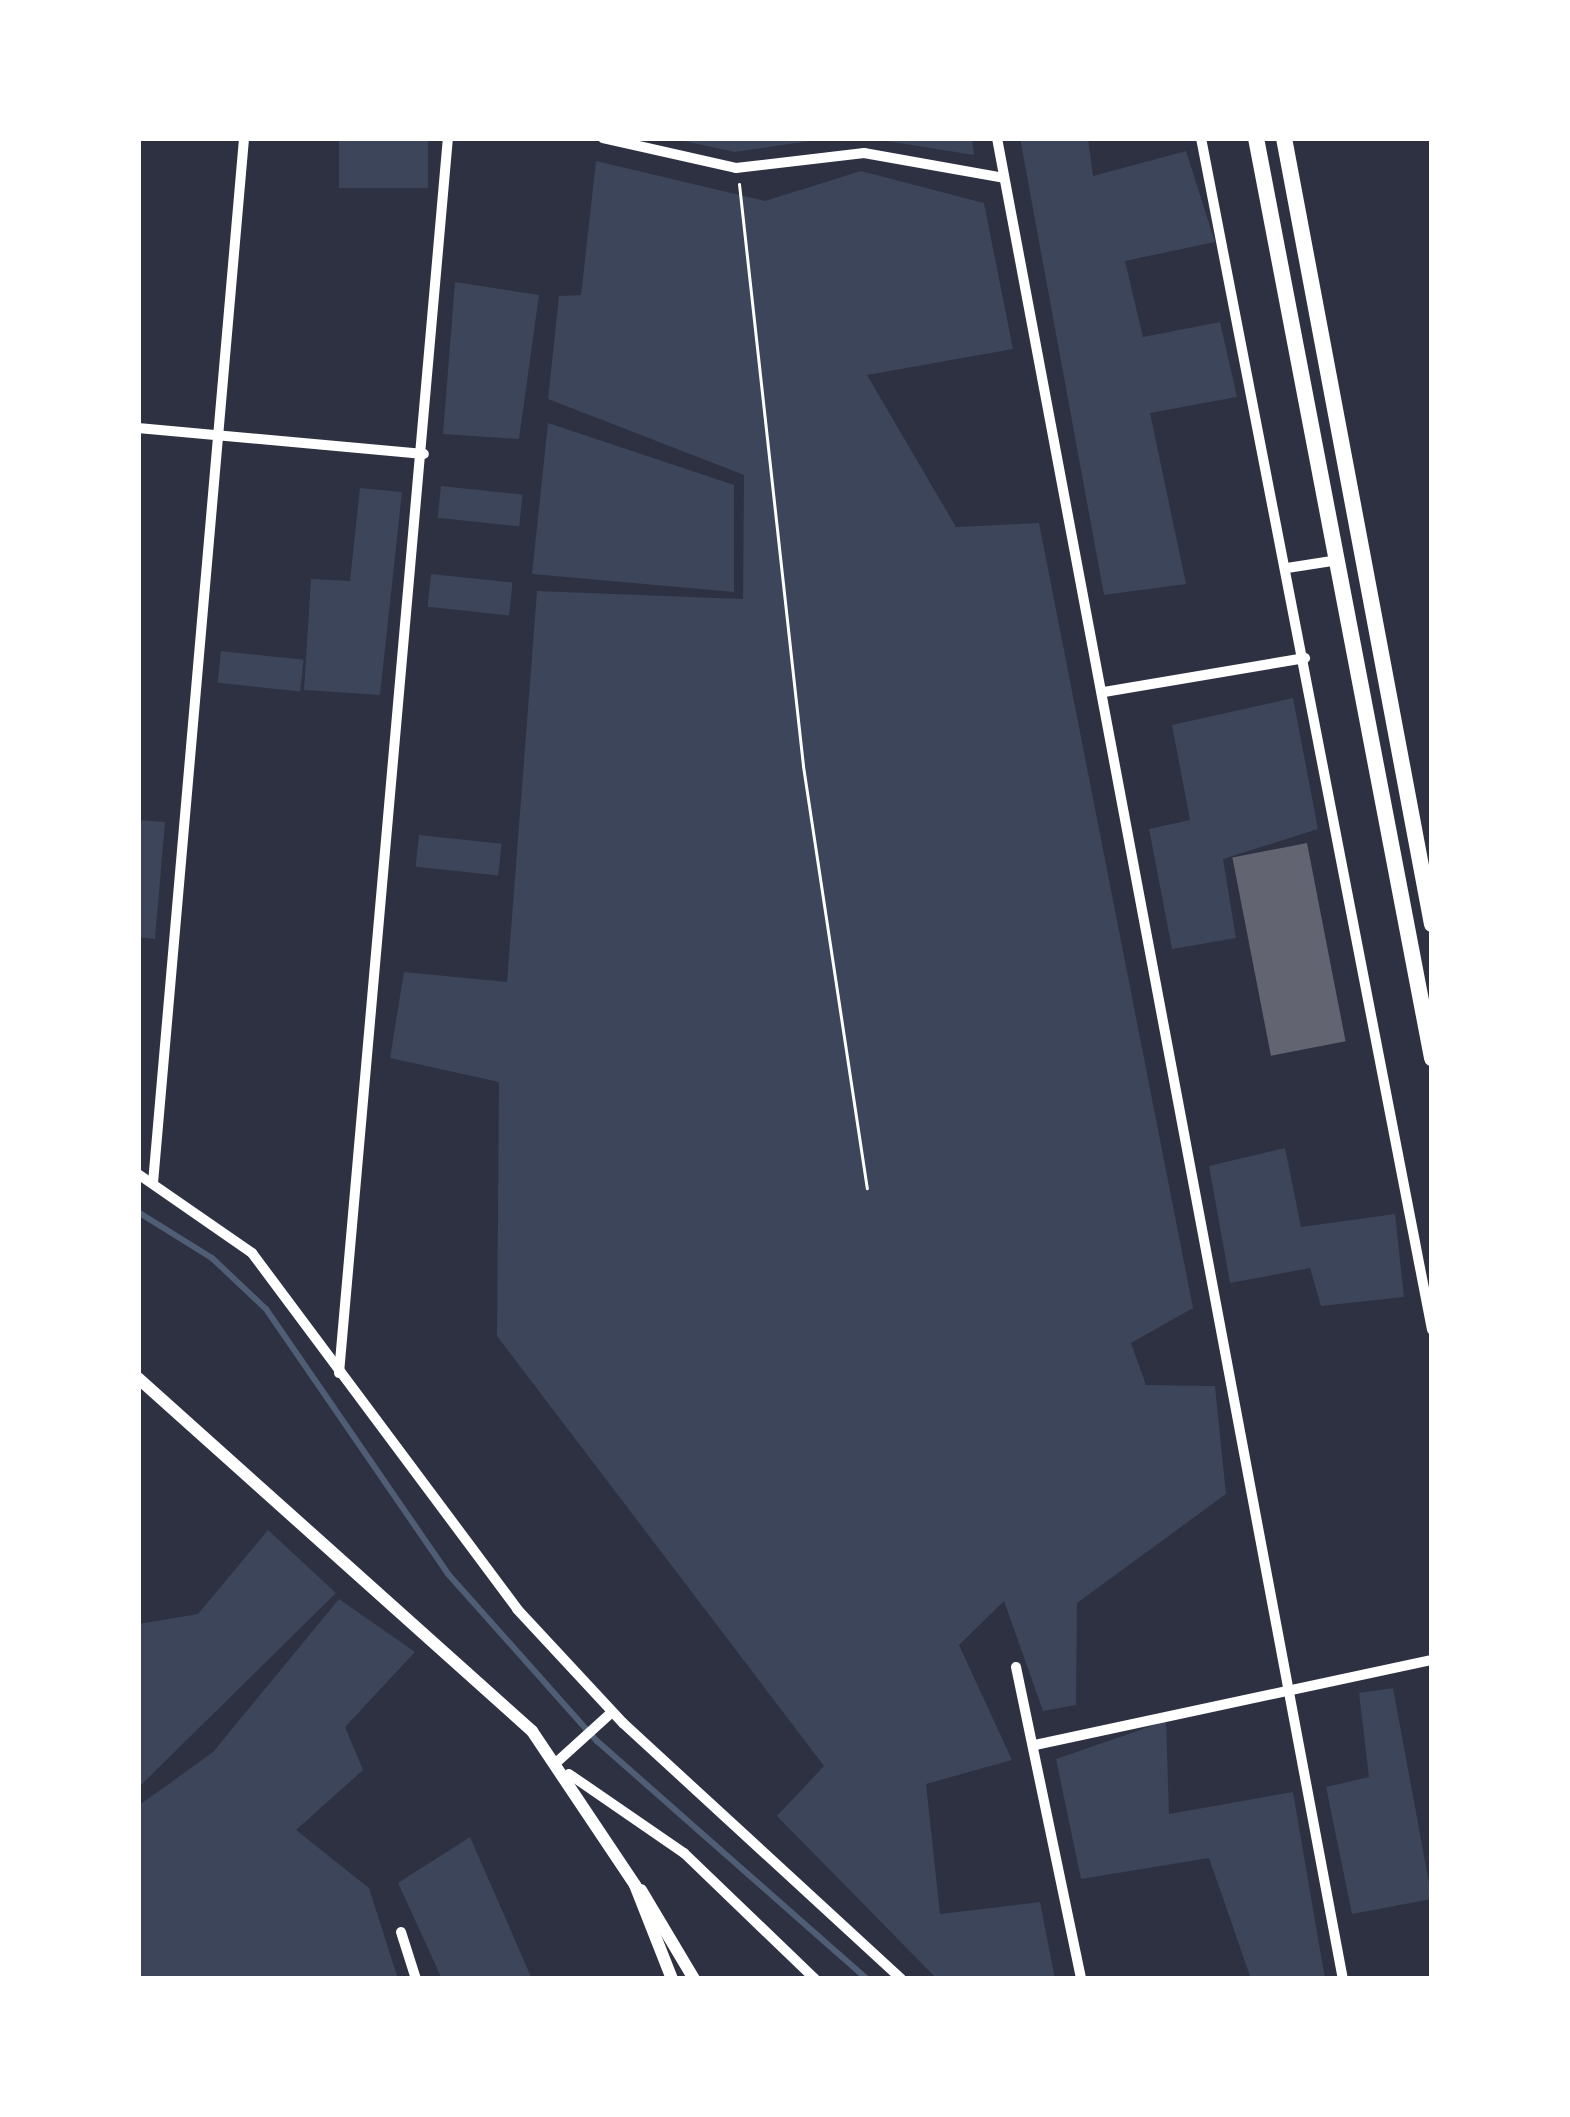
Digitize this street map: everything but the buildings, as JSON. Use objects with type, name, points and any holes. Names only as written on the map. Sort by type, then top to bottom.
[{"type":"highway","points":[[1256,138],[1432,1058]]},
{"type":"highway","points":[[1284,138],[1432,924]]},
{"type":"street","points":[[153,1183],[244,138]]},
{"type":"street","points":[[339,1373],[424,454],[448,138]]},
{"type":"street","points":[[603,138],[736,168],[865,153],[1004,178]]},
{"type":"street","points":[[997,138],[1343,1979]]},
{"type":"street","points":[[1201,138],[1432,1330]]},
{"type":"street","points":[[138,428],[424,454]]},
{"type":"street","points":[[1287,568],[1337,560]]},
{"type":"street","points":[[1104,692],[1305,658]]},
{"type":"street","points":[[138,1174],[252,1253],[463,1545],[612,1712],[901,1979]]},
{"type":"street","points":[[138,1378],[470,1664],[568,1774],[694,1979]]},
{"type":"street","points":[[1035,1745],[1286,1684],[1432,1660]]},
{"type":"street","points":[[1016,1667],[1081,1979]]},
{"type":"street","points":[[557,1761],[612,1712]]},
{"type":"street","points":[[568,1774],[684,1853],[815,1979]]},
{"type":"street","points":[[635,1885],[673,1979]]},
{"type":"street","points":[[401,1932],[416,1979]]},
{"type":"path","points":[[736,168],[803,766],[867,1188]]},
{"type":"shaded area","points":[[339,138],[428,138],[428,188],[339,188]]},
{"type":"shaded area","points":[[670,138],[830,138],[735,152]]},
{"type":"shaded area","points":[[868,138],[972,138],[974,155]]},
{"type":"shaded area","points":[[1020,138],[1088,138],[1093,176],[1186,151],[1215,242],[1125,261],[1143,337],[1220,322],[1237,397],[1150,413],[1186,584],[1104,595]]},
{"type":"shaded area","points":[[596,161],[765,201],[861,171],[984,203],[1013,349],[867,375],[956,527],[1039,523],[1193,1308],[1131,1343],[1146,1385],[1215,1386],[1226,1494],[1077,1603],[1076,1705],[1043,1711],[1004,1601],[959,1645],[1012,1760],[926,1784],[940,1914],[1040,1902],[1055,1979],[937,1979],[777,1816],[824,1766],[497,1336],[499,1082],[390,1058],[404,972],[507,982],[537,591],[743,599],[744,475],[548,399],[559,296],[581,295]]},
{"type":"shaded area","points":[[455,282],[539,295],[519,439],[443,434]]},
{"type":"shaded area","points":[[548,423],[734,485],[734,592],[532,574]]},
{"type":"shaded area","points":[[441,486],[523,495],[519,526],[438,518]]},
{"type":"shaded area","points":[[360,488],[402,492],[380,695],[304,690],[311,579],[350,581]]},
{"type":"shaded area","points":[[431,574],[513,583],[509,615],[428,607]]},
{"type":"shaded area","points":[[221,651],[304,660],[300,692],[218,683]]},
{"type":"shaded area","points":[[1293,698],[1318,829],[1223,859],[1236,938],[1172,949],[1149,829],[1190,820],[1172,725]]},
{"type":"shaded area","points":[[138,820],[165,822],[155,939],[138,937]]},
{"type":"shaded area","points":[[419,835],[502,844],[498,876],[416,867]]},
{"type":"shaded area","points":[[1285,1148],[1301,1227],[1395,1214],[1404,1297],[1321,1306],[1310,1268],[1230,1283],[1209,1166]]},
{"type":"shaded area","points":[[268,1530],[336,1593],[138,1788],[138,1624],[198,1614]]},
{"type":"shaded area","points":[[339,1599],[415,1652],[345,1727],[363,1770],[296,1830],[369,1888],[398,1979],[138,1979],[138,1806],[213,1752]]},
{"type":"shaded area","points":[[1393,1688],[1432,1899],[1352,1914],[1326,1787],[1369,1777],[1359,1693]]},
{"type":"shaded area","points":[[1166,1721],[1169,1814],[1293,1792],[1325,1979],[1251,1979],[1209,1858],[1081,1879],[1056,1759]]},
{"type":"shaded area","points":[[470,1837],[532,1979],[442,1979],[398,1883]]},
{"type":"waterway","points":[[138,1212],[212,1258],[266,1309],[448,1574],[597,1741],[867,1979]]}]
